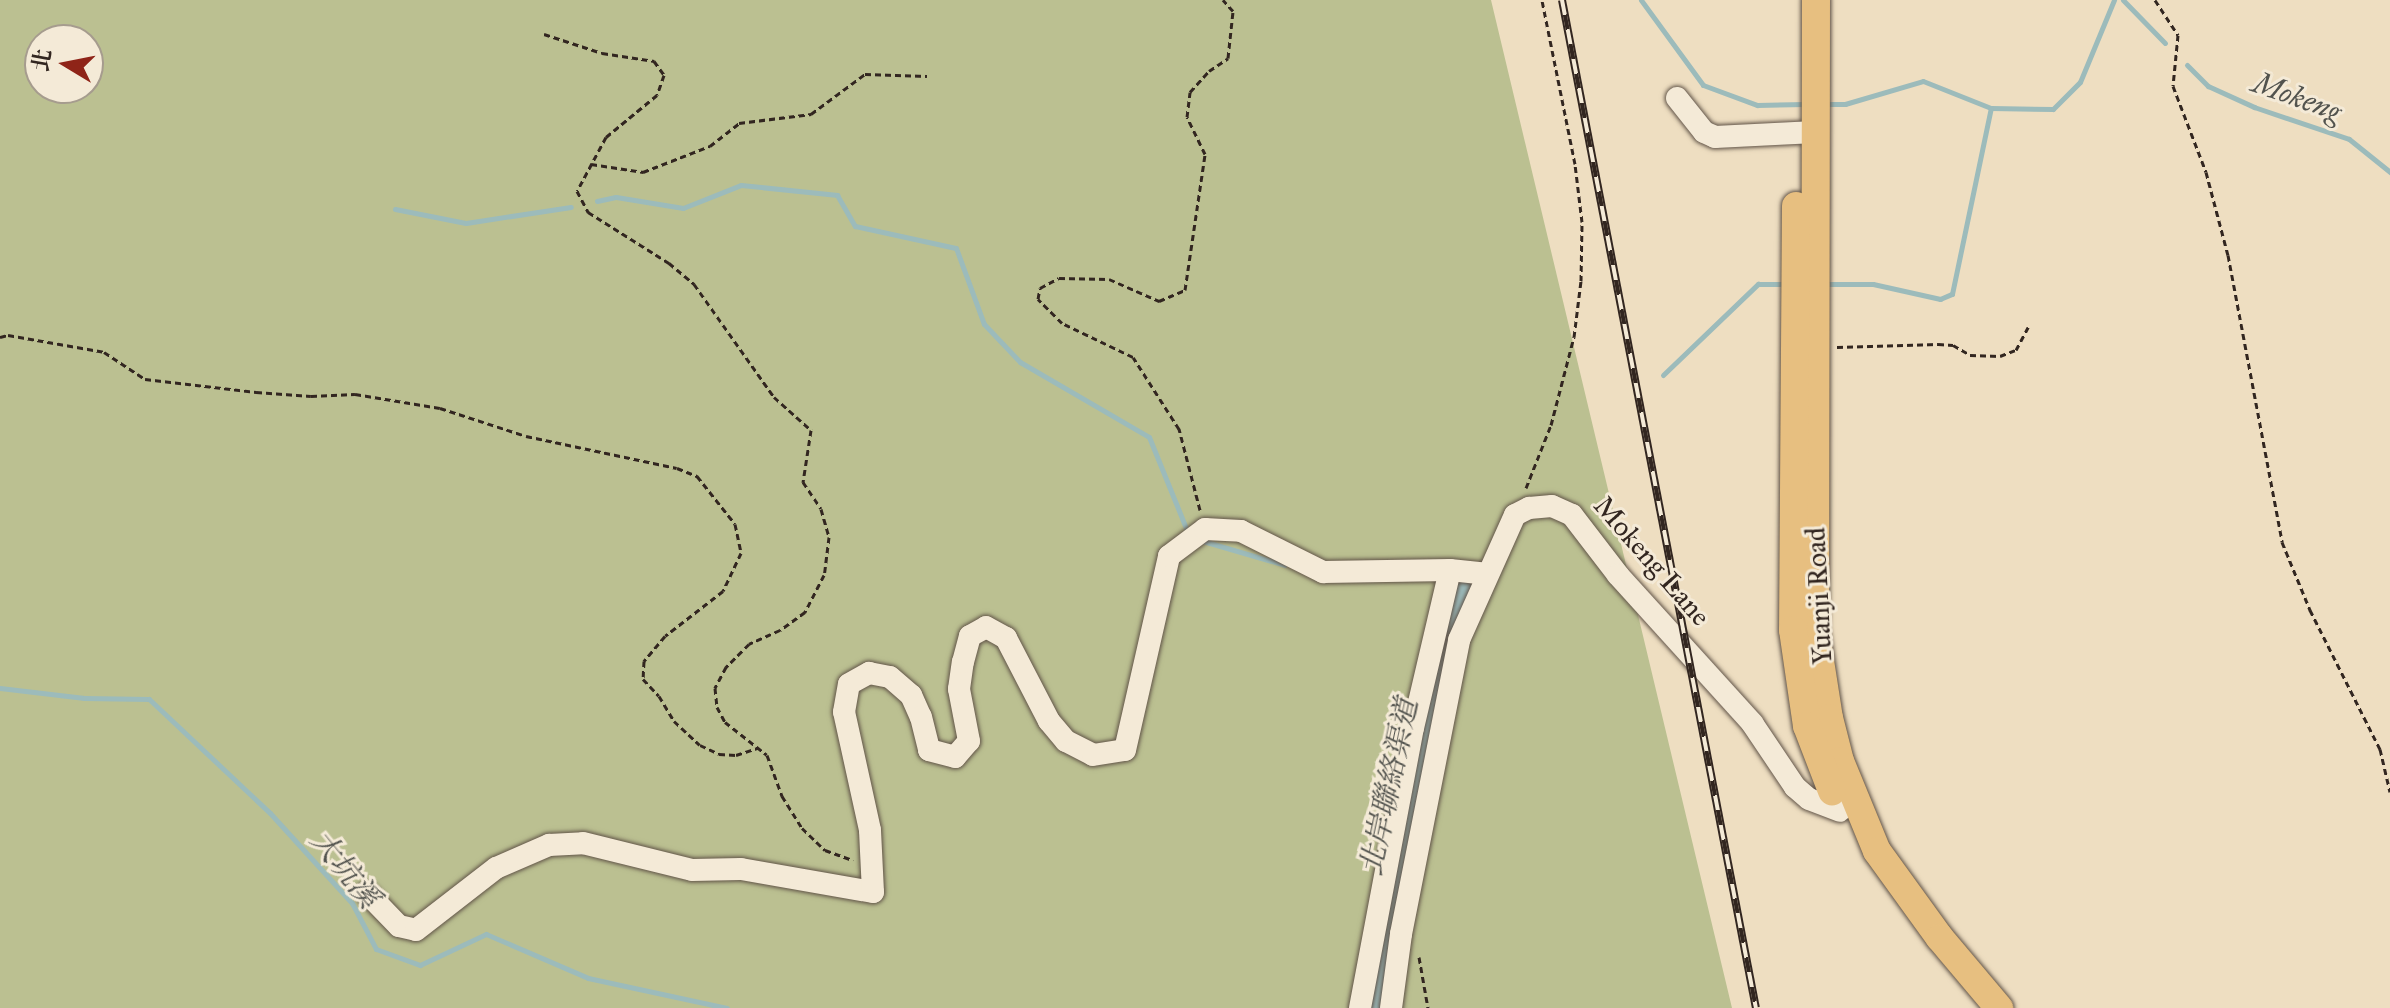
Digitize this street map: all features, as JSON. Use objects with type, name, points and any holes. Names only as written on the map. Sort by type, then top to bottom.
[{"type":"main road","points":[[1797,0],[1806,78],[1806,132]]},
{"type":"main road","points":[[1806,78],[1816,0]]},
{"type":"main road","name":"Yuanji Road","points":[[1806,132],[1816,348],[1815,629],[1829,718],[1840,761],[1877,851],[1932,928],[1999,1008]]},
{"type":"main road","name":"Yuanji Road","points":[[1806,132],[1793,630],[1807,726],[1861,859],[1894,909],[1974,1008]]},
{"type":"lane","points":[[1677,98],[1704,132],[1715,137],[1806,132]]},
{"type":"lane","name":"Mokeng Lane","points":[[1515,515],[1541,506],[1564,509],[1572,515],[1618,575],[1688,648],[1752,723],[1795,787],[1809,799],[1840,811]]},
{"type":"lane","points":[[1391,1008],[1401,934],[1459,640],[1515,515]]},
{"type":"lane","points":[[367,893],[399,926],[416,930],[496,868],[549,845],[583,843],[692,870],[741,869],[873,892],[870,830],[844,712],[849,684],[869,673],[890,677],[911,695],[921,717],[929,750],[955,757],[969,741],[959,689],[963,662],[970,636],[986,627],[1006,638],[1049,721],[1066,741],[1093,755],[1125,750],[1169,556],[1204,530],[1241,531],[1323,572],[1450,570],[1486,574]]},
{"type":"lane","points":[[1360,1008],[1413,728],[1450,570]]},
{"type":"lane","points":[[1374,928],[1401,934]]},
{"type":"path","points":[[1204,530],[1179,429],[1133,357],[1062,323],[1038,299],[1040,288],[1059,278],[1109,279],[1159,301],[1185,290],[1205,154],[1187,117],[1190,92],[1209,71],[1228,58],[1233,11],[1223,0]]},
{"type":"path","points":[[1515,515],[1551,425],[1574,337],[1581,281],[1582,222],[1575,164],[1542,0]]},
{"type":"path","points":[[2155,0],[2178,35],[2173,86],[2206,172],[2228,255],[2282,542],[2310,610],[2380,749],[2390,792]]},
{"type":"path","points":[[544,34],[602,53],[654,61],[664,75],[657,95],[606,137],[577,191],[588,212],[669,263],[694,284],[774,397],[811,430],[803,482],[821,509],[829,537],[824,575],[805,612],[780,630],[749,644],[726,667],[715,688],[717,707],[725,722],[767,755],[782,796],[802,828],[825,850],[872,867]]},
{"type":"path","points":[[591,164],[643,172],[710,146],[739,123],[811,114],[865,74],[927,76]]},
{"type":"path","points":[[1816,348],[1938,344],[1953,345],[1970,355],[2000,356],[2016,350],[2028,327]]},
{"type":"path","points":[[0,337],[8,335],[104,352],[145,379],[256,392],[355,394],[440,408],[526,436],[677,468],[697,476],[735,524],[741,553],[723,591],[665,636],[644,661],[643,679],[659,696],[674,721],[700,745],[719,754],[736,755],[758,748]]},
{"type":"path","points":[[1401,934],[1415,949],[1424,971],[1428,1008]]},
{"type":"green space","points":[[0,0],[1491,0],[1732,1008],[0,1008]]},
{"type":"waterway","name":"Mokeng","points":[[1641,0],[1703,85],[1757,105],[1805,104]]},
{"type":"waterway","name":"Mokeng","points":[[1823,104],[1845,104],[1923,81],[1991,108],[2053,109],[2080,82],[2114,0]]},
{"type":"waterway","name":"Mokeng","points":[[2123,0],[2165,43]]},
{"type":"waterway","name":"Mokeng","points":[[2187,65],[2208,86],[2254,107],[2349,139],[2390,172]]},
{"type":"waterway","points":[[1826,284],[1873,284],[1940,299],[1952,294],[1991,108]]},
{"type":"waterway","points":[[597,201],[616,197],[683,208],[741,185],[837,195],[855,226],[956,248],[984,324],[1020,362],[1149,437],[1188,533]]},
{"type":"waterway","points":[[395,209],[466,223],[571,207]]},
{"type":"waterway","points":[[1663,375],[1758,284],[1785,284]]},
{"type":"waterway","points":[[1203,541],[1285,565]]},
{"type":"waterway","name":"北岸聯絡渠道","points":[[1380,1008],[1392,914],[1443,664],[1468,581]]},
{"type":"waterway","name":"大坑溪","points":[[0,688],[84,698],[149,699],[270,813],[352,903],[376,949],[420,965],[486,934],[588,978],[727,1008]]},
{"type":"railway","points":[[1562,0],[1756,1008]]}]
